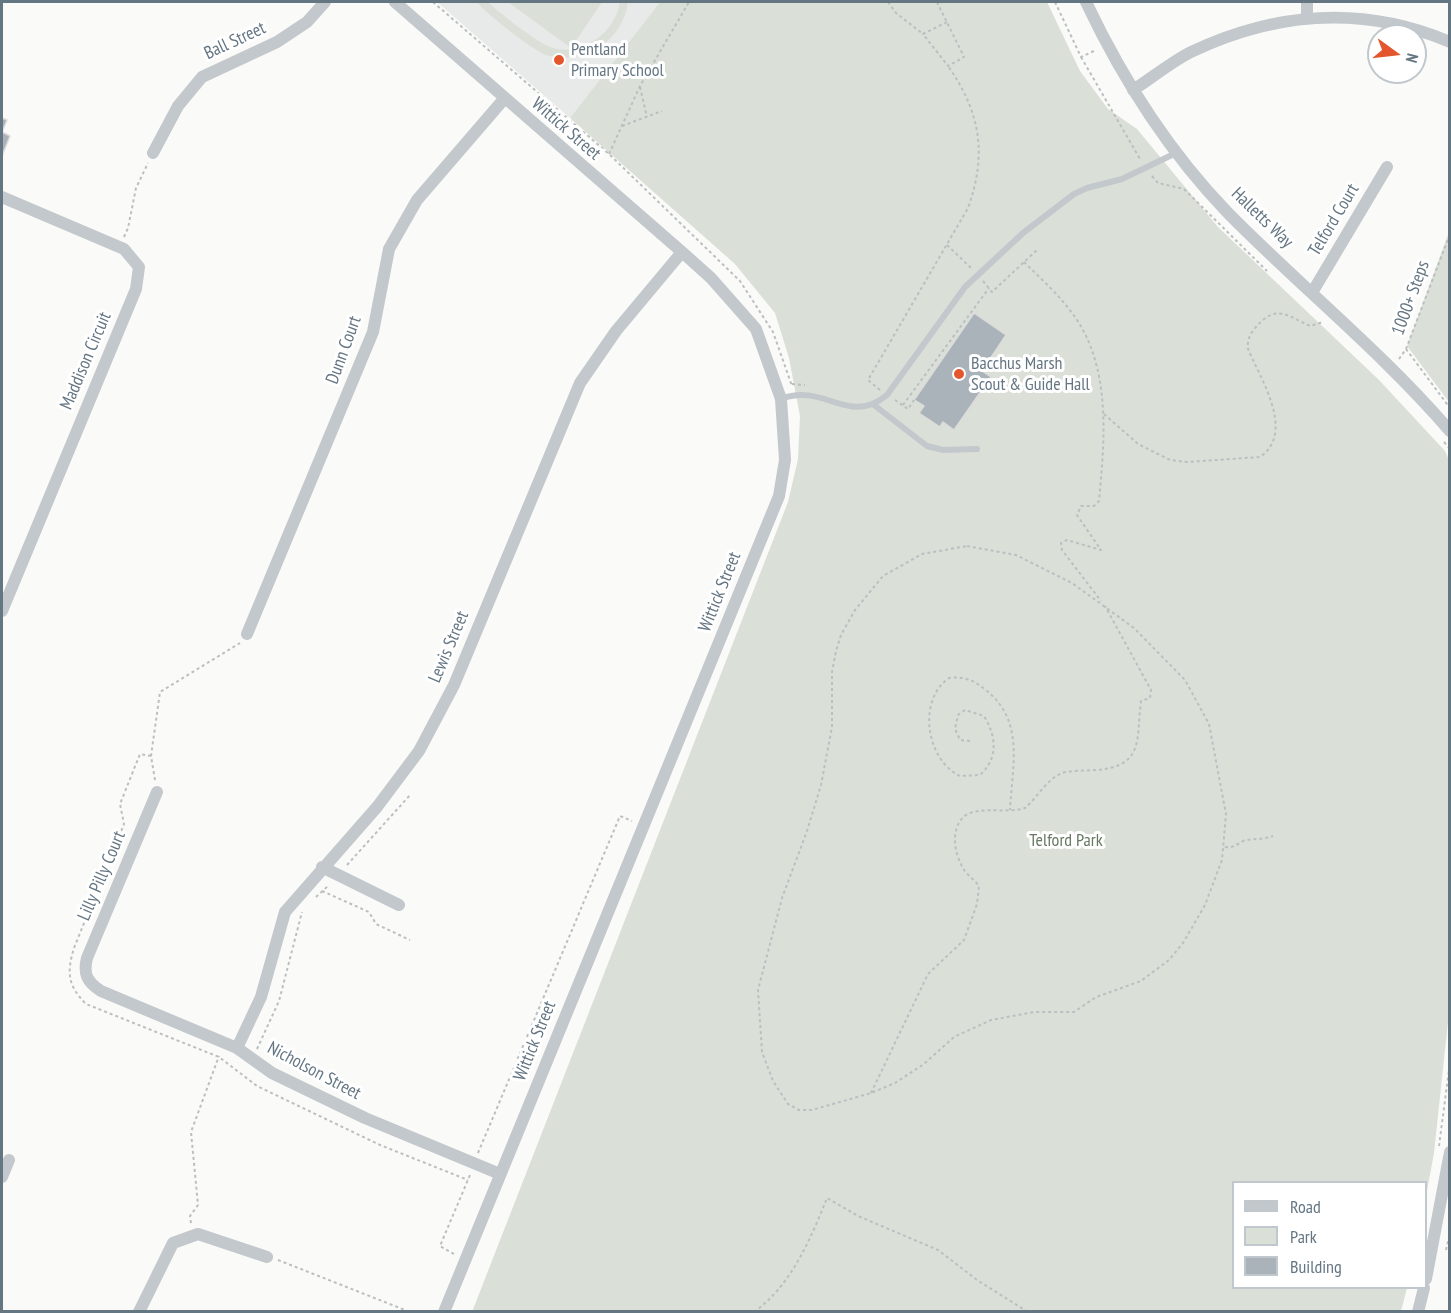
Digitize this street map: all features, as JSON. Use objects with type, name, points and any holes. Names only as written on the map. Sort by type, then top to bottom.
[{"type":"street","name":"Ball Street","points":[[153,153],[178,106],[202,77],[278,42],[307,22],[325,2]]},
{"type":"street","name":"Wittick Street","points":[[396,2],[711,278],[756,329],[781,399],[785,460],[778,496],[444,1311]]},
{"type":"street","name":"Halletts Way","points":[[1086,2],[1106,44],[1133,90],[1177,152],[1228,212],[1393,369],[1449,431]]},
{"type":"street","points":[[1307,2],[1307,17]]},
{"type":"street","points":[[1133,90],[1190,52],[1266,24],[1307,17],[1376,20],[1428,33],[1449,42]]},
{"type":"street","name":"Dunn Court","points":[[247,634],[373,332],[389,249],[417,200],[504,99]]},
{"type":"street","name":"Telford Court","points":[[1313,291],[1387,167]]},
{"type":"street","name":"Maddison Circuit","points":[[2,197],[118,247],[139,267],[136,289],[2,611]]},
{"type":"street","name":"Lewis Street","points":[[237,1048],[261,998],[285,912],[322,867],[377,807],[419,751],[454,685],[580,382],[615,331],[682,252]]},
{"type":"street","name":"Lilly Pilly Court","points":[[86,976],[87,958],[157,792]]},
{"type":"street","points":[[322,867],[399,905]]},
{"type":"street","name":"Nicholson Street","points":[[86,976],[91,984],[101,991],[237,1048],[272,1073],[365,1118],[500,1174]]},
{"type":"street","points":[[1427,1266],[1444,1153]]},
{"type":"street","points":[[2,1177],[9,1160]]},
{"type":"street","points":[[139,1311],[172,1243],[198,1234],[267,1257]]},
{"type":"street","points":[[1418,1311],[1424,1289]]},
{"type":"lane","points":[[781,399],[803,394],[854,407],[874,405],[887,395],[965,287],[1023,233],[1074,194],[1087,188],[1122,179],[1177,152]]},
{"type":"lane","points":[[874,405],[927,446],[943,450],[977,449]]},
{"type":"path","points":[[609,154],[640,86],[689,2]]},
{"type":"path","points":[[888,2],[896,13],[923,34],[948,66],[979,129],[978,181],[963,217],[868,381],[908,409],[914,400]]},
{"type":"path","points":[[937,2],[964,57],[948,66]]},
{"type":"path","points":[[1055,2],[1081,57],[1106,44]]},
{"type":"path","points":[[923,34],[932,27],[941,27],[947,22]]},
{"type":"path","points":[[640,86],[647,117]]},
{"type":"path","points":[[622,126],[662,111]]},
{"type":"path","points":[[118,247],[128,228],[136,188],[153,153]]},
{"type":"path","name":"1000+ Steps","points":[[1393,369],[1406,349],[1449,234]]},
{"type":"path","points":[[871,1093],[928,974],[958,948],[970,928],[977,904],[979,886],[961,867],[955,842],[957,826],[964,817],[973,812],[1025,808],[1055,777],[1064,772],[1115,767],[1128,762],[1138,742],[1141,701],[1150,698],[1151,690],[1103,603],[1062,550],[1061,543],[1067,540],[1101,550],[1077,515],[1081,506],[1094,506],[1099,501],[1104,413],[1099,372],[1083,330],[1070,310],[1024,262]]},
{"type":"path","points":[[903,405],[989,288]]},
{"type":"path","points":[[1104,413],[1138,444],[1170,460],[1186,462],[1260,457],[1270,450],[1274,442],[1276,422],[1261,373],[1248,349],[1251,332],[1267,315],[1275,313],[1294,317],[1310,326],[1323,322]]},
{"type":"path","points":[[1406,349],[1449,408]]},
{"type":"path","points":[[967,546],[1016,555],[1072,583],[1103,603],[1165,658],[1185,680],[1201,705],[1209,724],[1226,814],[1224,847],[1216,879],[1205,905],[1183,943],[1153,973],[1141,981],[1096,997],[1074,1012],[1034,1012],[985,1022],[954,1037],[904,1077],[871,1093],[812,1110],[792,1108],[773,1081],[762,1052],[758,1019],[758,990],[768,946],[821,785],[832,726],[832,672],[841,635],[855,610],[883,576],[922,554],[967,546]]},
{"type":"path","points":[[157,792],[151,756],[160,692],[237,647],[247,634]]},
{"type":"path","points":[[970,741],[960,741],[955,729],[958,716],[965,710],[984,716],[994,735],[994,748],[992,761],[980,775],[960,776],[945,763],[931,735],[930,703],[936,691],[949,678],[959,677],[977,684],[995,698],[1008,716],[1015,748],[1010,810]]},
{"type":"path","points":[[151,756],[140,754],[120,804],[124,824],[74,948],[69,967],[70,983],[86,1004],[219,1057],[257,1086],[380,1145],[468,1180]]},
{"type":"path","points":[[315,898],[340,876],[411,794]]},
{"type":"path","points":[[465,1260],[440,1246],[620,816],[643,825]]},
{"type":"path","points":[[1224,847],[1234,847],[1244,841],[1264,840],[1273,836]]},
{"type":"path","points":[[322,891],[369,912],[376,924],[410,940]]},
{"type":"path","points":[[244,1076],[279,1001],[302,912],[309,905]]},
{"type":"path","points":[[192,1236],[190,1216],[198,1204],[190,1132],[224,1042]]},
{"type":"path","points":[[1444,1153],[1449,1062]]},
{"type":"path","points":[[754,1311],[784,1280],[807,1246],[827,1198],[858,1216],[938,1250],[977,1280],[1028,1311]]},
{"type":"path","points":[[267,1257],[410,1311]]},
{"type":"shaded area","name":"Pentland Primary School","points":[[437,2],[660,2],[570,118]]},
{"type":"green space","points":[[477,2],[488,2],[508,19],[548,46],[572,49],[594,41],[604,33],[617,13],[620,2],[628,2],[625,16],[610,39],[587,54],[560,58],[546,55],[531,47],[499,23]]},
{"type":"green space","points":[[508,2],[602,2],[571,48]]},
{"type":"green space","name":"Telford Park","points":[[660,2],[1047,2],[1080,71],[1108,109],[1137,129],[1218,227],[1379,380],[1445,451],[1449,460],[1450,1003],[1434,1153],[1427,1191],[1427,1181],[1232,1181],[1232,1289],[1407,1289],[1401,1311],[472,1312],[788,502],[798,459],[800,416],[789,358],[775,313],[735,264],[570,118]]},
{"type":"green space","points":[[1449,232],[1449,402],[1407,346]]},
{"type":"building","points":[[2,118],[7,120],[2,132]]},
{"type":"building","points":[[2,132],[10,136],[2,156]]},
{"type":"building","name":"Bacchus Marsh Scout & Guide Hall","points":[[974,313],[1006,335],[982,371],[991,377],[954,430],[943,422],[940,427],[919,413],[924,406],[914,400]]},
{"type":"place","name":"Pentland Primary School","points":[[559,60]]},
{"type":"place","name":"Bacchus Marsh Scout & Guide Hall","points":[[959,374]]}]
